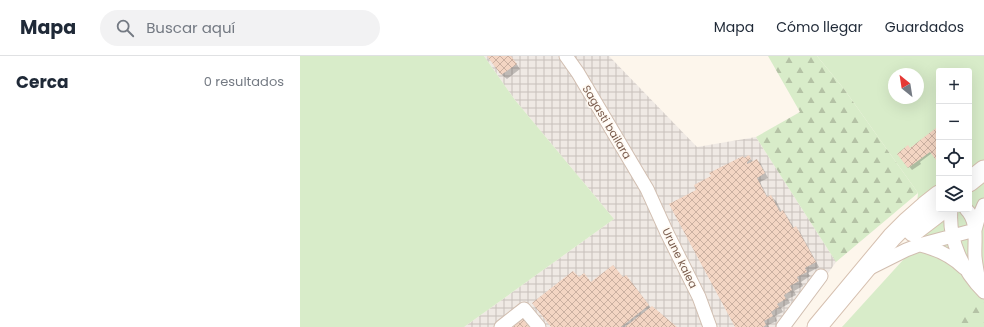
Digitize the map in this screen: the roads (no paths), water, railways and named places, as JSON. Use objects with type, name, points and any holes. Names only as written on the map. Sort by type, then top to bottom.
[{"type":"main road","points":[[972,171],[984,162]]},
{"type":"main road","points":[[972,180],[984,170]]},
{"type":"main road","points":[[972,188],[984,179]]},
{"type":"main road","points":[[817,327],[892,237],[908,221],[936,204]]},
{"type":"street","name":"Sagasti bailara","points":[[566,56],[578,73],[647,189]]},
{"type":"street","name":"Urune kalea","points":[[647,189],[699,297],[710,327]]},
{"type":"street","points":[[975,230],[984,206]]},
{"type":"street","points":[[951,212],[950,219],[956,248],[969,275]]},
{"type":"street","points":[[969,212],[972,216],[974,223],[975,260],[983,291]]},
{"type":"street","points":[[863,272],[891,256],[918,245],[975,230]]},
{"type":"street","points":[[918,245],[933,248],[946,254],[963,267],[983,291]]},
{"type":"street","points":[[783,327],[821,276]]},
{"type":"street","points":[[501,327],[524,309],[538,327]]}]
